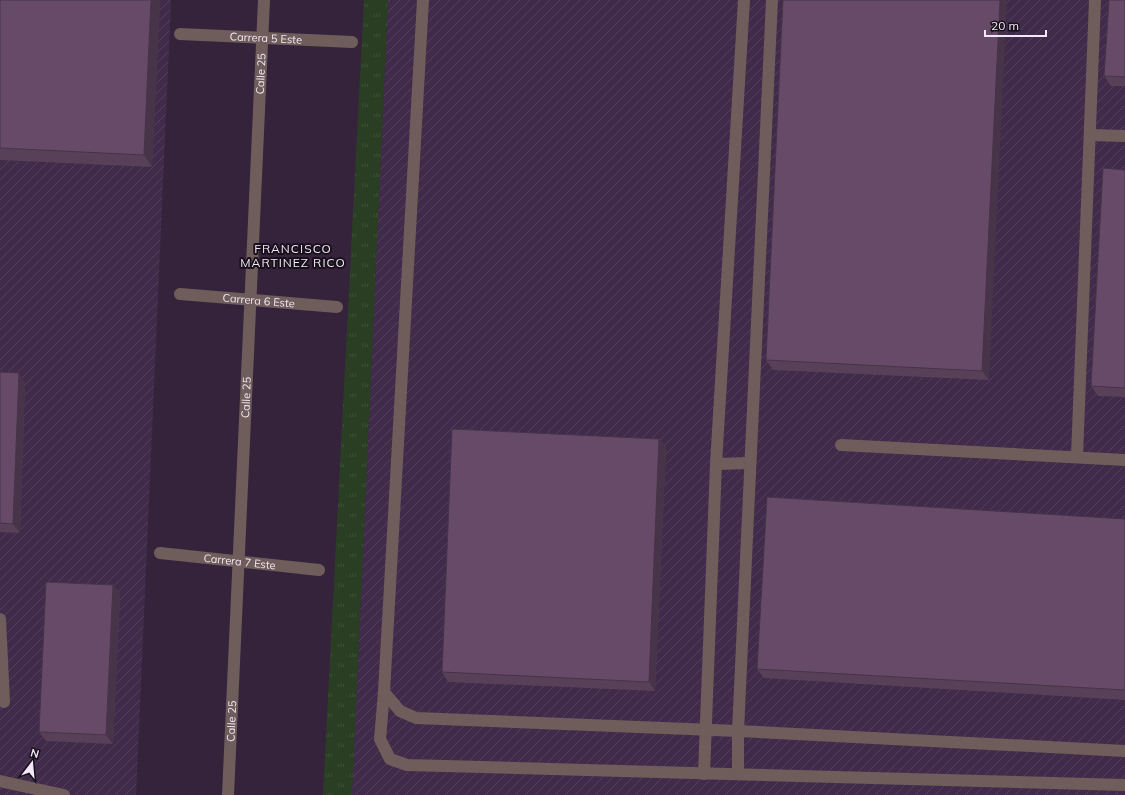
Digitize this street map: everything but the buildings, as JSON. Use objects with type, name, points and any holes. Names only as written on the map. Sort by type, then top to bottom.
[{"type":"street","name":"Calle 25","points":[[228,795],[264,0]]},
{"type":"street","points":[[423,0],[384,692],[380,739],[390,759],[407,765],[704,774],[738,773],[1125,785]]},
{"type":"street","points":[[704,774],[707,730],[716,464],[744,0]]},
{"type":"street","points":[[738,773],[738,731],[772,0]]},
{"type":"street","points":[[1077,456],[1095,0]]},
{"type":"street","name":"Carrera 5 Este","points":[[180,34],[352,42]]},
{"type":"street","points":[[1090,134],[1125,136]]},
{"type":"street","name":"Carrera 6 Este","points":[[180,294],[337,307]]},
{"type":"street","points":[[841,444],[1077,456],[1125,460]]},
{"type":"street","points":[[716,464],[750,463]]},
{"type":"street","name":"Carrera 7 Este","points":[[160,553],[319,570]]},
{"type":"street","points":[[0,619],[4,702]]},
{"type":"street","points":[[384,692],[400,711],[416,718],[738,731],[1125,751]]},
{"type":"street","points":[[0,781],[64,795]]},
{"type":"shaded area","points":[[0,0],[171,0],[136,795],[0,795]]},
{"type":"shaded area","points":[[388,0],[1125,0],[1125,795],[352,795]]},
{"type":"green space","points":[[364,0],[388,0],[352,795],[323,795]]},
{"type":"district","name":"FRANCISCO MARTINEZ RICO","points":[[293,255]]}]
